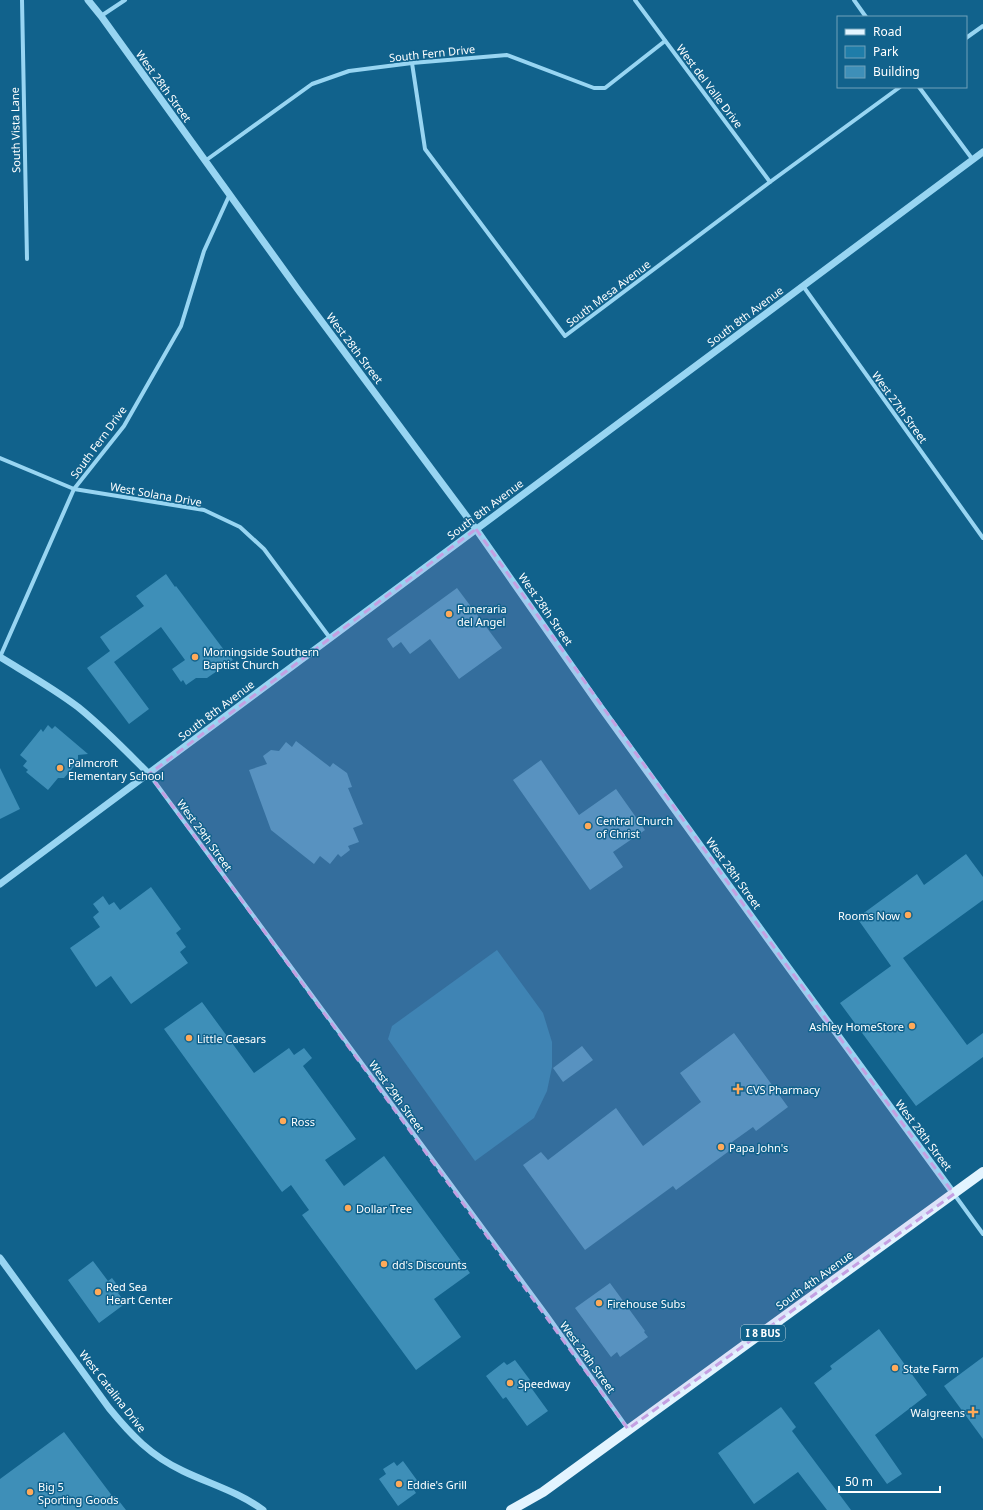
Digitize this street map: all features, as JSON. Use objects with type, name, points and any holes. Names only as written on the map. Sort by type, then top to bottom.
[{"type":"main road","name":"South 4th Avenue","points":[[524,1510],[543,1492],[628,1429],[983,1172]]},
{"type":"main road","name":"South 4th Avenue","points":[[511,1510],[543,1492]]},
{"type":"street","name":"South Vista Lane","points":[[22,0],[27,259]]},
{"type":"street","name":"West 28th Street","points":[[88,0],[101,16],[229,196],[476,529],[599,705],[983,1234]]},
{"type":"street","points":[[101,16],[125,0]]},
{"type":"street","name":"West del Valle Drive","points":[[635,0],[770,182]]},
{"type":"street","points":[[854,0],[865,16]]},
{"type":"street","points":[[967,37],[983,26]]},
{"type":"street","name":"South Fern Drive","points":[[205,161],[312,84],[349,71],[412,63],[507,55],[594,88],[605,88],[665,41]]},
{"type":"street","name":"South Mesa Avenue","points":[[412,63],[425,149],[565,336],[770,182],[899,88]]},
{"type":"street","points":[[920,88],[973,160]]},
{"type":"street","name":"South 8th Avenue","points":[[0,884],[983,152]]},
{"type":"street","name":"South Fern Drive","points":[[0,657],[74,489],[124,426],[181,326],[204,251],[229,196]]},
{"type":"street","name":"West 27th Street","points":[[803,286],[983,538]]},
{"type":"street","name":"West Solana Drive","points":[[0,458],[74,489],[204,510],[240,528],[264,549],[330,638]]},
{"type":"street","points":[[0,657],[52,688],[78,707],[107,732],[149,774]]},
{"type":"street","name":"West 29th Street","points":[[149,774],[548,1316],[628,1429]]},
{"type":"street","name":"West Catalina Drive","points":[[0,1258],[109,1408],[128,1431],[144,1447],[164,1461],[183,1471],[242,1496],[263,1510]]},
{"type":"highlighted area","points":[[476,529],[783,960],[954,1194],[628,1429],[149,774]]},
{"type":"green space","points":[[497,950],[543,1013],[552,1042],[552,1067],[547,1091],[534,1118],[475,1161],[388,1039],[392,1026]]},
{"type":"building","points":[[166,574],[233,660],[207,678],[196,678],[186,685],[183,680],[181,682],[172,669],[185,660],[161,627],[114,662],[149,709],[129,724],[87,668],[110,651],[100,637],[144,606],[136,596]]},
{"type":"building","name":"Funeraria del Angel","points":[[457,588],[502,648],[459,679],[430,639],[410,654],[401,642],[393,648],[387,639]]},
{"type":"building","points":[[48,725],[52,729],[55,726],[88,754],[78,755],[78,762],[64,778],[58,778],[48,790],[26,772],[28,770],[23,766],[27,761],[20,755],[41,729],[43,732]]},
{"type":"building","points":[[296,741],[330,767],[333,763],[347,773],[352,787],[348,788],[363,824],[353,828],[359,842],[348,846],[350,850],[341,857],[338,854],[330,864],[320,856],[314,864],[271,830],[249,770],[267,764],[263,756],[271,750],[279,751],[286,742],[292,747]]},
{"type":"building","points":[[541,760],[579,815],[616,789],[645,830],[613,852],[623,867],[590,890],[513,780]]},
{"type":"building","points":[[0,768],[20,809],[0,819]]},
{"type":"building","points":[[966,854],[983,877],[983,900],[903,958],[967,1045],[983,1033],[983,1057],[916,1106],[840,1003],[891,966],[857,918],[917,874],[924,885]]},
{"type":"building","points":[[151,887],[181,929],[176,933],[186,947],[180,952],[188,963],[131,1004],[111,976],[96,987],[70,948],[100,927],[93,917],[99,912],[93,904],[103,896],[109,905],[114,902],[120,910]]},
{"type":"building","points":[[202,1002],[254,1073],[289,1048],[294,1055],[304,1048],[312,1058],[303,1066],[356,1139],[325,1160],[344,1186],[384,1156],[470,1273],[434,1299],[461,1337],[416,1370],[302,1215],[309,1210],[291,1185],[282,1192],[164,1029]]},
{"type":"building","points":[[734,1033],[788,1107],[756,1131],[753,1127],[732,1142],[736,1146],[676,1190],[673,1186],[585,1250],[523,1165],[541,1152],[548,1160],[616,1108],[643,1146],[701,1102],[680,1073]]},
{"type":"building","points":[[582,1046],[593,1060],[563,1082],[553,1068]]},
{"type":"building","name":"Red Sea Heart Center","points":[[93,1261],[108,1281],[112,1278],[121,1290],[118,1293],[126,1303],[99,1323],[68,1280]]},
{"type":"building","points":[[610,1283],[648,1337],[620,1357],[617,1352],[611,1357],[575,1308]]},
{"type":"building","points":[[879,1329],[927,1395],[875,1435],[902,1474],[887,1484],[814,1383],[832,1369],[830,1366]]},
{"type":"building","name":"Walgreens","points":[[983,1357],[983,1439],[944,1386]]},
{"type":"building","points":[[515,1360],[530,1380],[527,1382],[548,1411],[527,1426],[506,1397],[503,1399],[486,1376],[504,1362],[507,1365]]},
{"type":"building","points":[[781,1407],[796,1427],[792,1431],[851,1510],[827,1510],[798,1472],[754,1504],[718,1453]]},
{"type":"building","points":[[64,1432],[113,1497],[115,1496],[126,1510],[0,1510],[0,1479]]},
{"type":"building","name":"Eddie's Grill","points":[[403,1461],[419,1483],[412,1487],[416,1493],[398,1506],[379,1479],[386,1474],[383,1469],[394,1462],[397,1466]]},
{"type":"place","name":"Funeraria del Angel","points":[[449,614]]},
{"type":"place","name":"Morningside Southern Baptist Church","points":[[195,657]]},
{"type":"place","name":"Palmcroft Elementary School","points":[[60,768]]},
{"type":"place","name":"Central Church of Christ","points":[[588,826]]},
{"type":"place","name":"Rooms Now","points":[[908,915]]},
{"type":"place","name":"Ashley HomeStore","points":[[912,1026]]},
{"type":"place","name":"Little Caesars","points":[[189,1038]]},
{"type":"place","name":"CVS Pharmacy","points":[[738,1089]]},
{"type":"place","name":"Ross","points":[[283,1121]]},
{"type":"place","name":"Papa John's","points":[[721,1147]]},
{"type":"place","name":"Dollar Tree","points":[[348,1208]]},
{"type":"place","name":"dd's Discounts","points":[[384,1264]]},
{"type":"place","name":"Red Sea Heart Center","points":[[98,1292]]},
{"type":"place","name":"Firehouse Subs","points":[[599,1303]]},
{"type":"place","name":"State Farm","points":[[895,1368]]},
{"type":"place","name":"Speedway","points":[[510,1383]]},
{"type":"place","name":"Walgreens","points":[[973,1412]]},
{"type":"place","name":"Eddie's Grill","points":[[399,1484]]},
{"type":"place","name":"Big 5 Sporting Goods","points":[[30,1492]]}]
